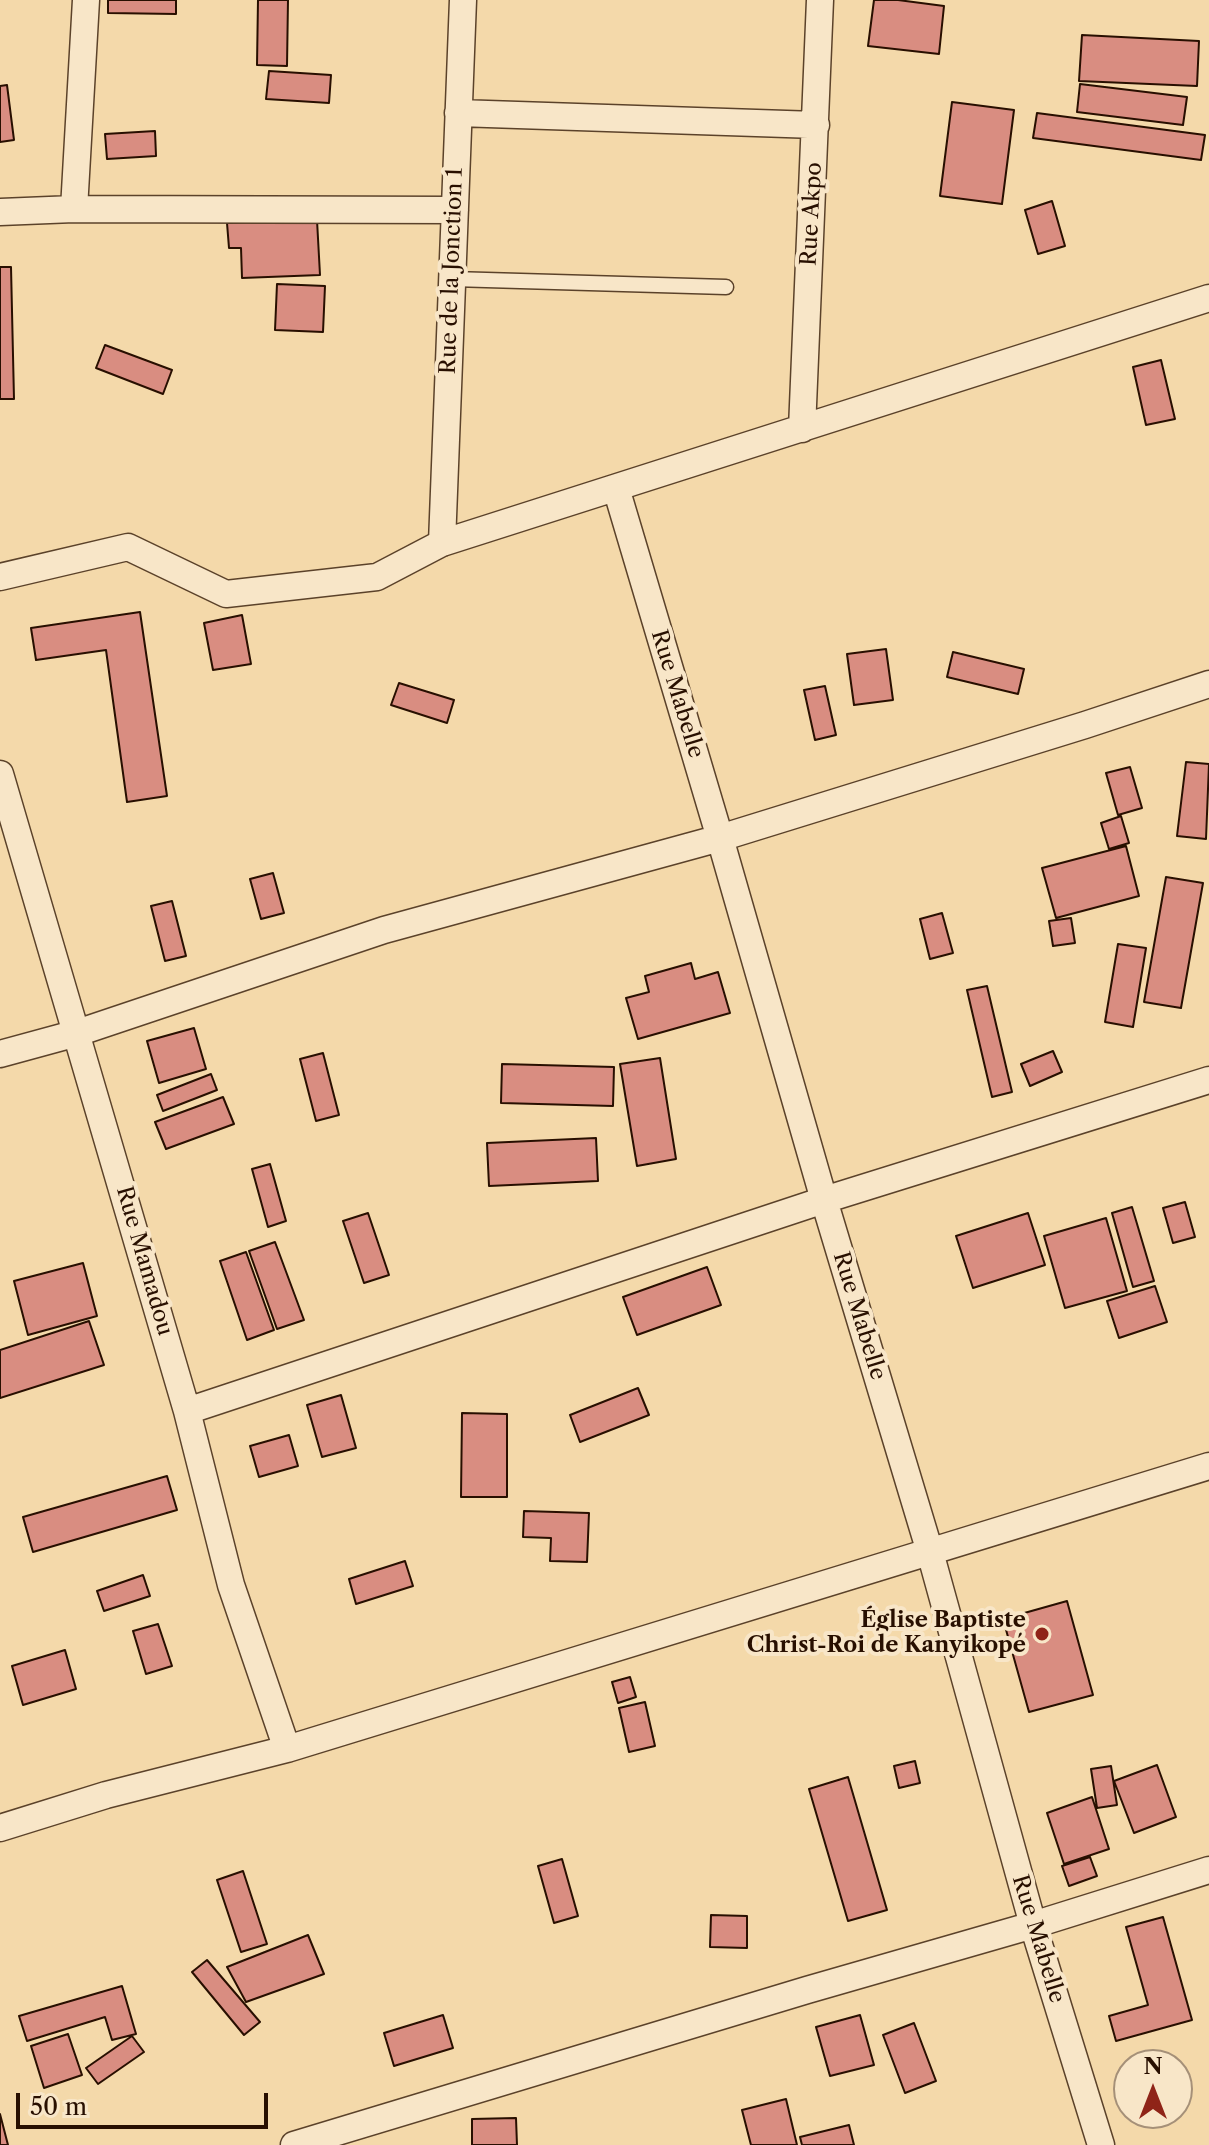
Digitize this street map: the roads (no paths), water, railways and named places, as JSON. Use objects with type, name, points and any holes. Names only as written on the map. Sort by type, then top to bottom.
[{"type":"street","points":[[74,209],[86,0]]},
{"type":"street","name":"Rue de la Jonction 1","points":[[442,543],[463,0]]},
{"type":"street","name":"Rue Akpo","points":[[802,429],[820,0]]},
{"type":"street","points":[[458,113],[816,125]]},
{"type":"street","points":[[0,212],[74,209],[455,210]]},
{"type":"street","points":[[0,577],[128,547],[226,594],[377,577],[442,543],[1209,298]]},
{"type":"street","name":"Rue Mabelle","points":[[616,488],[930,1552],[1033,1925],[1101,2145]]},
{"type":"street","points":[[0,1054],[77,1033],[384,930],[720,838],[1209,684]]},
{"type":"street","name":"Rue Mamadou","points":[[0,774],[187,1411],[231,1585],[287,1749]]},
{"type":"street","points":[[187,1411],[824,1200],[1209,1080]]},
{"type":"street","points":[[0,1828],[106,1795],[287,1749],[1209,1466]]},
{"type":"street","points":[[294,2145],[1209,1870]]},
{"type":"lane","points":[[452,279],[726,287]]},
{"type":"place","name":"Église Baptiste Christ-Roi de Kanyikopé","points":[[1042,1634]]}]
